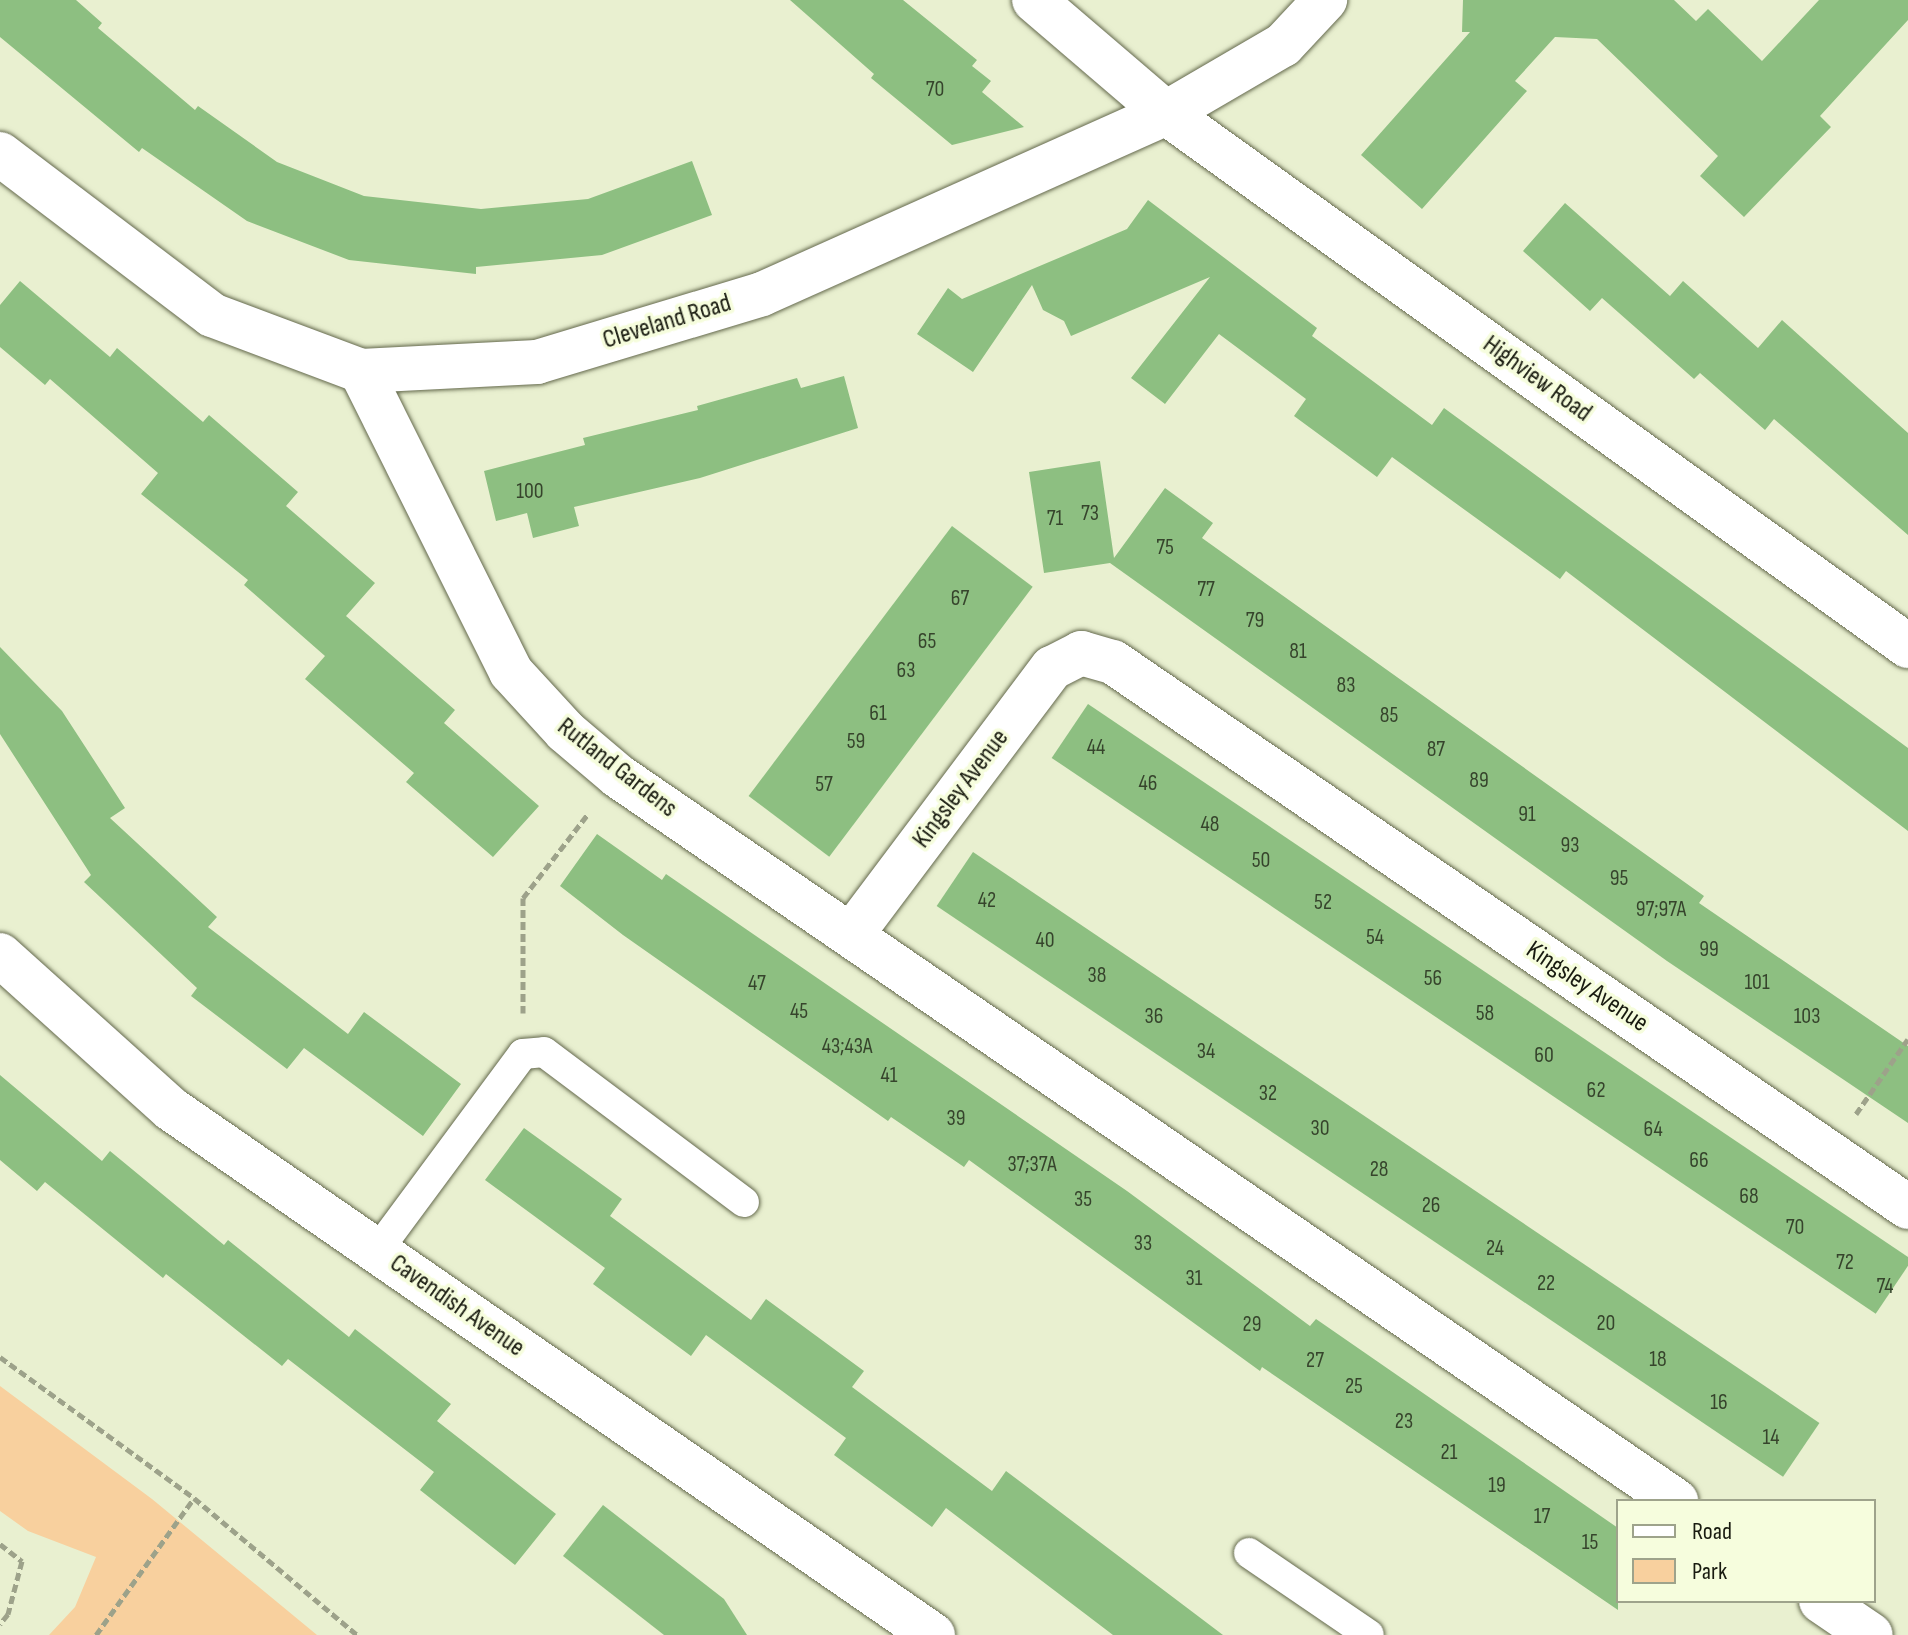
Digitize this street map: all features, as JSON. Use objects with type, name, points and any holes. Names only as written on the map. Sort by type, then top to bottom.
[{"type":"street","name":"Highview Road","points":[[1034,0],[1166,113],[1908,646]]},
{"type":"street","name":"Cleveland Road","points":[[0,154],[59,204],[212,315],[361,371],[537,362],[762,294],[1166,113],[1283,45],[1325,0]]},
{"type":"street","name":"Rutland Gardens","points":[[361,371],[511,672],[565,731],[618,776],[852,934]]},
{"type":"street","name":"Kingsley Avenue","points":[[852,934],[1052,668],[1081,653],[1113,662],[1908,1207]]},
{"type":"street","points":[[852,934],[1673,1499]]},
{"type":"street","name":"Cavendish Avenue","points":[[0,955],[171,1109],[933,1635]]},
{"type":"street","points":[[1824,1603],[1871,1635]]},
{"type":"lane","points":[[377,1251],[523,1054],[544,1052],[744,1202]]},
{"type":"lane","points":[[1249,1553],[1369,1635]]},
{"type":"path","points":[[523,1054],[523,898],[618,776]]},
{"type":"path","points":[[1829,1153],[1908,1039]]},
{"type":"path","points":[[0,1357],[194,1498],[357,1635]]},
{"type":"path","points":[[96,1635],[194,1498]]},
{"type":"path","points":[[0,1544],[22,1561],[8,1614],[0,1624]]},
{"type":"green space","points":[[0,1386],[152,1499],[317,1635],[49,1635],[75,1607],[96,1557],[28,1531],[0,1511]]},
{"type":"building","points":[[0,0],[76,0],[102,23],[98,28],[195,110],[198,106],[277,162],[364,196],[481,209],[588,199],[692,161],[712,215],[602,255],[476,267],[476,274],[349,260],[247,221],[142,148],[139,152],[0,37]]},
{"type":"building","points":[[790,0],[903,0],[977,60],[972,66],[991,81],[982,92],[1024,127],[952,145],[871,78],[874,74]]},
{"type":"building","points":[[1463,0],[1674,0],[1696,21],[1708,9],[1762,61],[1819,0],[1908,0],[1908,20],[1820,116],[1831,127],[1744,217],[1700,176],[1718,156],[1597,39],[1555,37],[1515,81],[1527,91],[1422,209],[1361,155],[1470,32],[1462,32]]},
{"type":"building","points":[[1148,200],[1317,328],[1312,336],[1432,425],[1444,408],[1908,748],[1908,831],[1566,571],[1560,579],[1392,457],[1377,477],[1294,416],[1306,399],[1219,334],[1165,404],[1131,378],[1210,277],[1071,336],[1064,321],[1043,310],[1032,285],[973,372],[917,334],[948,288],[962,299],[1127,229]]},
{"type":"building","points":[[1565,203],[1670,296],[1683,281],[1758,348],[1782,320],[1908,433],[1908,535],[1774,419],[1765,430],[1700,373],[1694,379],[1602,298],[1590,311],[1523,251]]},
{"type":"building","points":[[20,281],[110,357],[117,348],[203,422],[209,415],[298,492],[286,506],[375,583],[346,616],[455,710],[444,723],[539,806],[493,857],[406,782],[414,773],[305,679],[325,656],[244,585],[248,580],[141,494],[158,473],[50,379],[45,385],[0,347],[0,305]]},
{"type":"building","points":[[844,376],[858,428],[700,478],[574,507],[579,526],[533,538],[527,513],[496,521],[484,471],[585,445],[583,438],[698,410],[697,406],[797,378],[801,388]]},
{"type":"building","points":[[1100,461],[1114,558],[1165,488],[1213,523],[1202,538],[1704,896],[1699,903],[1908,1046],[1908,1123],[1667,961],[1110,563],[1044,573],[1029,472]]},
{"type":"building","points":[[952,526],[1033,587],[829,857],[749,796]]},
{"type":"building","points":[[0,647],[62,711],[125,808],[110,818],[217,917],[208,927],[348,1034],[364,1012],[461,1084],[423,1136],[304,1048],[287,1069],[191,996],[197,988],[84,882],[91,875],[0,734]]},
{"type":"building","points":[[1088,704],[1908,1257],[1908,1266],[1876,1314],[1052,758]]},
{"type":"building","points":[[597,834],[662,880],[666,874],[1127,1191],[1310,1326],[1316,1319],[1616,1527],[1618,1610],[1262,1367],[1260,1371],[969,1160],[964,1167],[891,1117],[888,1121],[623,935],[560,886]]},
{"type":"building","points":[[973,852],[1819,1423],[1783,1477],[937,906]]},
{"type":"building","points":[[0,1075],[102,1161],[110,1151],[224,1245],[228,1240],[349,1337],[355,1329],[451,1404],[437,1421],[556,1514],[515,1565],[420,1490],[434,1472],[288,1359],[282,1366],[166,1274],[163,1278],[45,1182],[37,1191],[0,1160]]},
{"type":"building","points":[[524,1128],[622,1199],[610,1216],[751,1320],[766,1299],[864,1371],[852,1387],[992,1491],[1006,1471],[1223,1635],[1113,1635],[946,1508],[932,1527],[834,1455],[846,1438],[706,1335],[691,1356],[593,1284],[605,1268],[485,1180]]},
{"type":"building","points":[[603,1505],[724,1599],[747,1635],[664,1635],[563,1556]]}]
